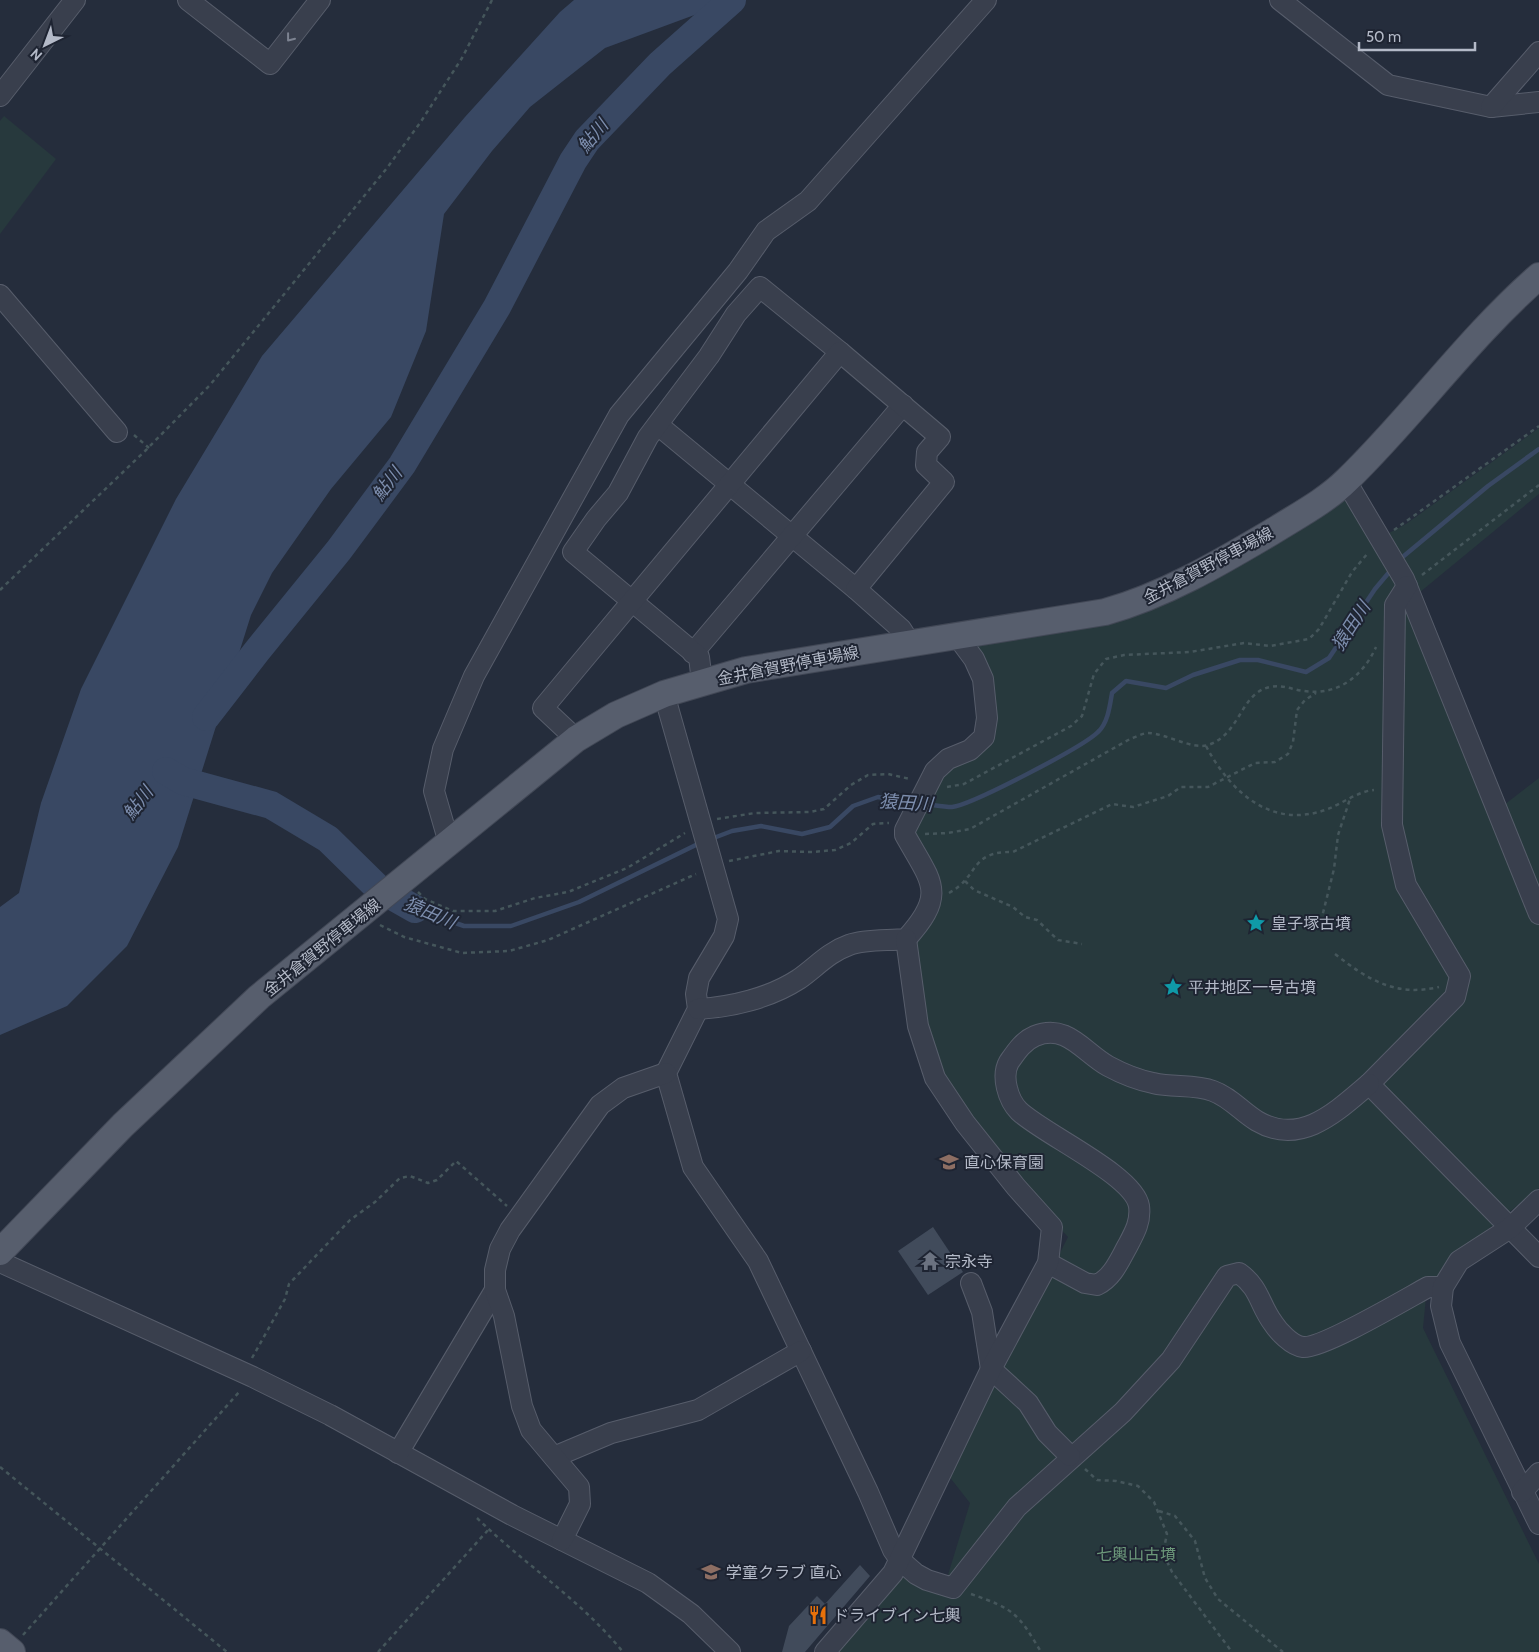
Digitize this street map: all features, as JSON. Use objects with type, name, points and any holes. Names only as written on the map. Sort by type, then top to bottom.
[{"type":"main road","name":"金井倉賀野停車場線","points":[[0,1252],[123,1125],[259,997],[576,738],[616,715],[664,694],[746,670],[1105,612],[1139,603],[1254,543],[1317,504],[1346,481],[1498,313],[1539,276]]},
{"type":"street","points":[[0,96],[75,0]]},
{"type":"street","points":[[188,0],[270,64],[320,0]]},
{"type":"street","points":[[449,843],[434,792],[443,749],[474,676],[619,415],[738,271],[766,231],[808,201],[986,0]]},
{"type":"street","points":[[1280,0],[1388,85],[1491,107],[1539,102]]},
{"type":"street","points":[[1491,107],[1539,52]]},
{"type":"street","points":[[702,682],[699,657],[573,552],[596,519],[618,493],[648,437],[709,356],[736,314],[760,287],[940,437],[927,452],[926,465],[944,482],[856,589]]},
{"type":"street","points":[[0,295],[117,432]]},
{"type":"street","points":[[576,738],[543,708],[840,352]]},
{"type":"street","points":[[693,653],[903,405]]},
{"type":"street","points":[[658,425],[856,589],[901,629],[910,643]]},
{"type":"street","points":[[1346,481],[1405,583],[1539,914]]},
{"type":"street","points":[[1048,1264],[1085,1283],[1097,1286],[1108,1279],[1138,1228],[1139,1204],[1124,1182],[1018,1110],[1006,1087],[1006,1067],[1017,1048],[1035,1036],[1055,1032],[1074,1039],[1106,1065],[1154,1084],[1213,1091],[1230,1100],[1256,1121],[1272,1128],[1295,1131],[1316,1125],[1335,1114],[1369,1084],[1455,997],[1460,976],[1406,885],[1392,825],[1395,605],[1405,583]]},
{"type":"street","points":[[698,1009],[719,1008],[778,992],[800,978],[829,954],[851,944],[906,939],[916,928],[931,903],[933,889],[926,870],[905,835],[905,830],[935,771],[948,759],[970,750],[984,737],[987,718],[983,679],[974,659],[957,636]]},
{"type":"street","points":[[664,694],[728,919],[724,936],[699,978],[696,994],[698,1009],[666,1073],[693,1167],[758,1261],[900,1560],[927,1580],[953,1588],[1017,1507],[1070,1456],[1123,1412],[1171,1360],[1227,1276],[1239,1273],[1251,1282],[1273,1324],[1292,1342],[1303,1347],[1333,1338],[1428,1288],[1443,1287]]},
{"type":"street","points":[[825,1652],[893,1573],[991,1369],[1048,1264],[1052,1227],[1016,1187],[965,1123],[935,1078],[918,1026],[906,939]]},
{"type":"street","points":[[562,1540],[580,1504],[578,1487],[531,1430],[522,1406],[504,1316],[495,1290],[495,1270],[500,1249],[520,1216],[600,1105],[623,1088],[666,1073]]},
{"type":"street","points":[[1369,1084],[1539,1257]]},
{"type":"street","points":[[1539,1200],[1510,1228],[1459,1261],[1443,1287],[1440,1306],[1450,1343],[1539,1524]]},
{"type":"street","points":[[0,1262],[249,1375],[330,1415],[562,1540],[648,1583],[675,1600],[730,1652]]},
{"type":"street","points":[[971,1283],[982,1312],[991,1369],[1028,1404],[1047,1432],[1070,1456]]},
{"type":"street","points":[[398,1453],[495,1290]]},
{"type":"street","points":[[554,1457],[611,1434],[698,1410],[801,1351]]},
{"type":"street","points":[[1522,1492],[1539,1473]]},
{"type":"path","points":[[0,590],[146,452],[210,385],[387,168],[420,123],[462,58],[492,0]]},
{"type":"path","points":[[401,882],[425,899],[453,911],[495,911],[535,898],[568,892],[627,868],[682,835],[700,821],[755,813],[810,812],[824,809],[851,785],[868,775],[888,774],[906,777],[926,787],[947,787],[964,784],[1071,726],[1082,716],[1094,674],[1106,659],[1124,655],[1190,652],[1244,643],[1270,646],[1297,643],[1309,639],[1319,630],[1352,572],[1383,542],[1539,426]]},
{"type":"path","points":[[1405,583],[1539,485]]},
{"type":"path","points":[[366,911],[404,937],[462,953],[509,951],[548,940],[714,866],[779,851],[812,852],[835,850],[851,843],[873,824],[891,823],[905,830],[923,834],[970,830],[1130,740],[1147,733],[1206,746],[1222,738],[1234,726],[1242,709],[1255,694],[1270,687],[1287,687],[1317,692],[1336,688],[1353,680],[1364,669],[1377,645]]},
{"type":"path","points":[[931,903],[960,887],[980,860],[996,852],[1013,852],[1112,804],[1133,807],[1168,796],[1181,787],[1208,787],[1255,763],[1275,762],[1288,754],[1293,742],[1297,710],[1305,700],[1317,692]]},
{"type":"path","points":[[1206,746],[1216,766],[1244,797],[1267,809],[1288,815],[1308,816],[1370,790],[1392,790]]},
{"type":"path","points":[[1321,921],[1334,870],[1338,835],[1350,799]]},
{"type":"path","points":[[965,881],[974,890],[1013,907],[1025,917],[1038,920],[1058,940],[1082,944]]},
{"type":"path","points":[[1335,954],[1362,975],[1395,989],[1422,991],[1460,982]]},
{"type":"path","points":[[6,1649],[20,1638],[249,1375],[285,1299],[289,1284],[350,1220],[375,1202],[400,1178],[410,1176],[428,1183],[437,1180],[456,1161],[520,1216]]},
{"type":"path","points":[[1070,1456],[1097,1480],[1116,1481],[1138,1486],[1159,1511],[1167,1534],[1163,1553],[1172,1572],[1232,1652]]},
{"type":"path","points":[[0,1467],[227,1652]]},
{"type":"path","points":[[1159,1511],[1175,1516],[1195,1541],[1205,1578],[1218,1599],[1283,1652]]},
{"type":"path","points":[[378,1652],[489,1529],[564,1591],[622,1652]]},
{"type":"path","points":[[953,1588],[1004,1606],[1023,1622],[1041,1652]]},
{"type":"green space","points":[[4,116],[56,159],[0,234],[0,121]]},
{"type":"green space","name":"七輿山古墳","points":[[1539,428],[1539,494],[1408,602],[1491,815],[1539,778],[1539,1188],[1449,1261],[1426,1297],[1423,1328],[1539,1564],[1539,1652],[836,1652],[901,1572],[944,1588],[970,1503],[948,1475],[1068,1237],[1018,1184],[937,1076],[911,942],[935,906],[908,830],[937,773],[991,741],[964,640],[1109,622],[1142,614],[1216,575],[1344,499],[1372,542],[1406,524]]},
{"type":"water","points":[[574,0],[735,0],[605,48],[530,107],[492,151],[444,214],[426,331],[391,417],[331,489],[272,573],[251,615],[178,847],[127,946],[67,1006],[0,1035],[0,907],[19,893],[41,803],[81,689],[176,499],[262,356],[465,117],[560,12]]},
{"type":"building","name":"宗永寺","points":[[933,1227],[963,1272],[928,1295],[898,1251]]},
{"type":"building","name":"ドライブイン七輿","points":[[860,1565],[870,1576],[805,1652],[782,1652],[789,1626],[817,1596],[825,1604]]},
{"type":"waterway","name":"鮎川","points":[[206,717],[339,550],[402,465],[497,307],[573,161],[587,140],[660,64],[732,0]]},
{"type":"waterway","name":"猿田川","points":[[1399,560],[1488,486],[1539,449]]},
{"type":"waterway","name":"猿田川","points":[[925,804],[952,807],[963,804],[981,797],[1072,750],[1098,732],[1108,714],[1112,693],[1126,681],[1166,688],[1193,675],[1240,660],[1258,660],[1306,672],[1329,658],[1375,589],[1391,570]]},
{"type":"waterway","name":"猿田川","points":[[166,771],[183,781],[271,805],[328,839],[378,888],[415,909]]},
{"type":"waterway","name":"猿田川","points":[[711,839],[732,831],[761,826],[802,834],[830,827],[853,806],[878,797],[912,803]]},
{"type":"waterway","name":"猿田川","points":[[415,909],[464,926],[511,926],[579,902],[702,842]]},
{"type":"place","name":"皇子塚古墳","points":[[1256,923]]},
{"type":"place","name":"平井地区一号古墳","points":[[1173,987]]},
{"type":"place","name":"直心保育園","points":[[949,1162]]},
{"type":"place","name":"宗永寺","points":[[930,1261]]},
{"type":"place","name":"学童クラブ 直心","points":[[711,1572]]},
{"type":"place","name":"ドライブイン七輿","points":[[818,1615]]}]
